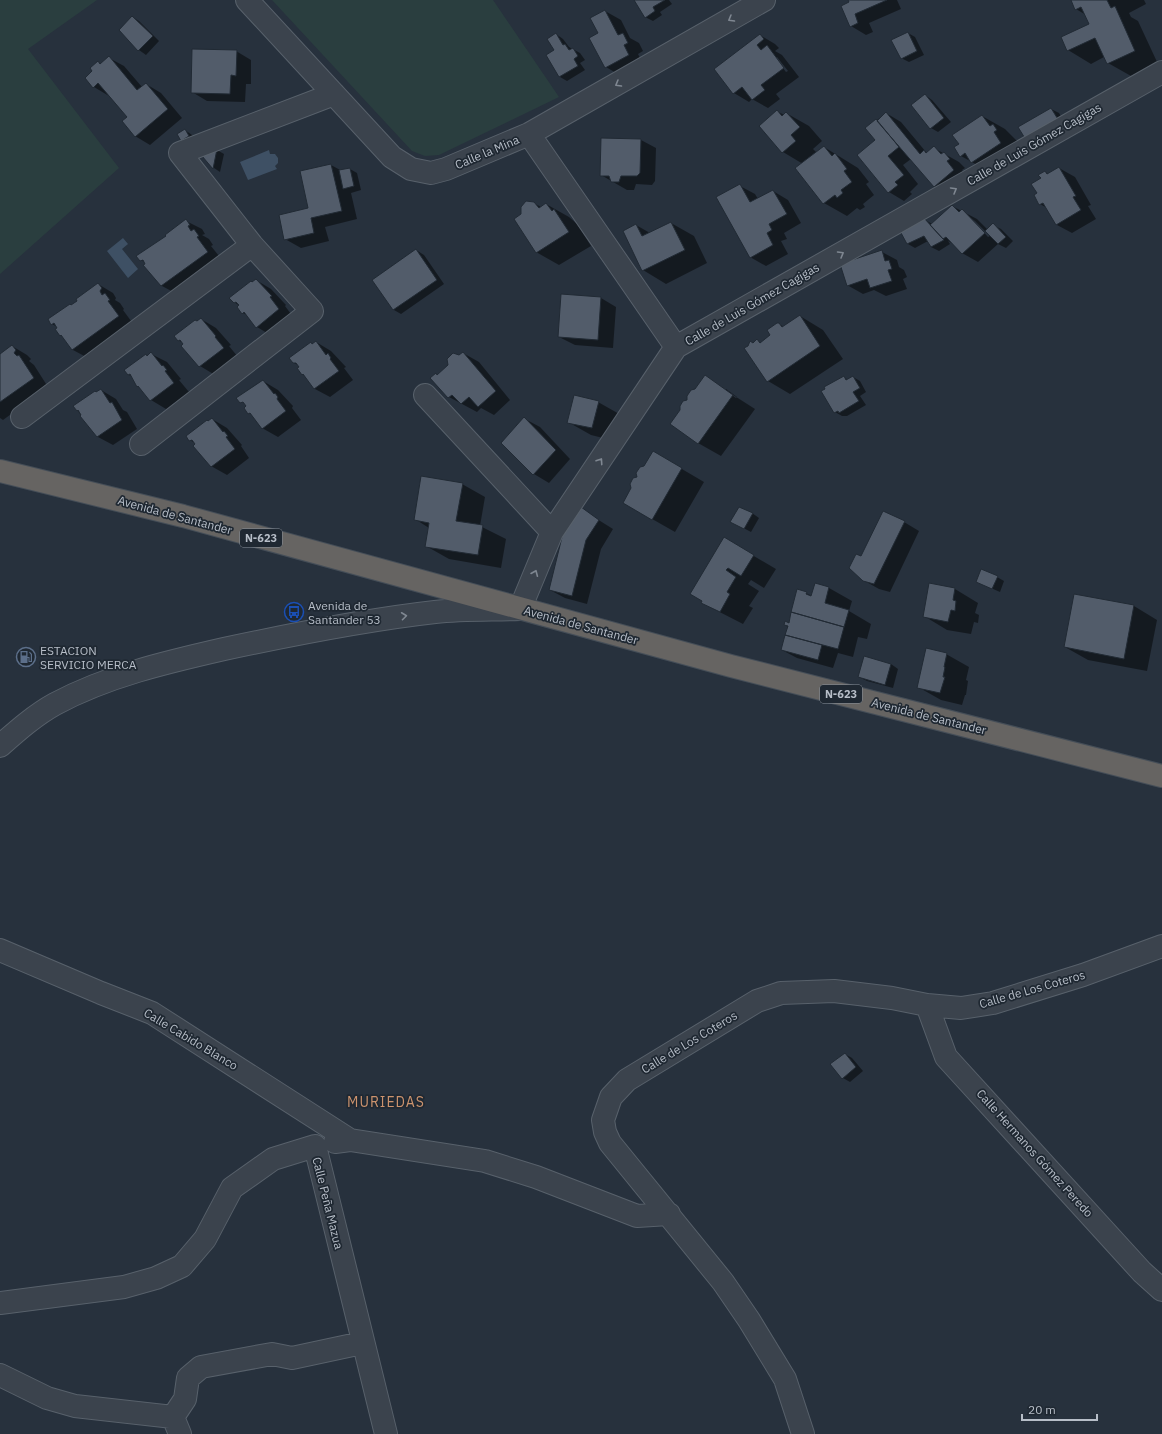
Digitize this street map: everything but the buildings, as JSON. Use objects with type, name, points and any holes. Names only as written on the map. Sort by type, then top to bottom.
[{"type":"highway","name":"Avenida de Santander","points":[[0,471],[176,515],[510,609],[1162,776]]},
{"type":"street","name":"Calle la Mina","points":[[247,0],[392,156],[411,169],[430,173],[446,169],[529,134],[764,0]]},
{"type":"street","name":"Calle de Luis Gómez Cagigas","points":[[510,609],[552,532],[676,347],[1162,72]]},
{"type":"street","points":[[141,444],[312,311],[252,244],[180,153],[334,94]]},
{"type":"street","points":[[529,134],[676,347]]},
{"type":"street","points":[[22,417],[252,244]]},
{"type":"street","points":[[425,395],[552,532]]},
{"type":"street","points":[[0,746],[33,719],[54,705],[78,692],[109,680],[200,654],[324,627],[437,612],[510,609]]},
{"type":"street","name":"Calle de Los Coteros","points":[[803,1434],[785,1378],[723,1282],[610,1143],[604,1132],[603,1120],[611,1097],[627,1080],[757,1001],[781,993],[834,990],[892,998],[927,1005],[961,1008],[993,1003],[1083,975],[1162,946]]},
{"type":"street","name":"Calle Cabido Blanco","points":[[0,950],[152,1013],[350,1140]]},
{"type":"street","name":"Calle Hermanos Gómez Peredo","points":[[927,1005],[946,1057],[1142,1272],[1162,1290]]},
{"type":"street","points":[[314,1146],[350,1140],[485,1161],[536,1177],[636,1216],[669,1214]]},
{"type":"street","name":"Calle Peña Mazua","points":[[0,1303],[124,1287],[156,1278],[182,1266],[205,1240],[232,1188],[273,1159],[314,1146],[362,1343],[386,1434]]},
{"type":"street","points":[[0,1375],[47,1398],[75,1406],[177,1425],[185,1399],[188,1378],[201,1367],[272,1354],[292,1358],[362,1343]]},
{"type":"green space","points":[[0,0],[97,0],[28,49],[119,168],[0,274]]},
{"type":"green space","points":[[272,0],[493,0],[559,97],[439,155],[425,156],[412,151]]},
{"type":"water","points":[[269,150],[270,154],[275,154],[278,158],[278,163],[275,166],[277,169],[248,180],[240,162]]},
{"type":"water","points":[[123,238],[128,244],[122,249],[138,269],[128,278],[107,251]]},
{"type":"place","name":"Avenida de Santander 53","points":[[294,612]]},
{"type":"place","name":"ESTACION SERVICIO MERCA","points":[[26,657]]},
{"type":"district","name":"MURIEDAS","points":[[386,1102]]}]
